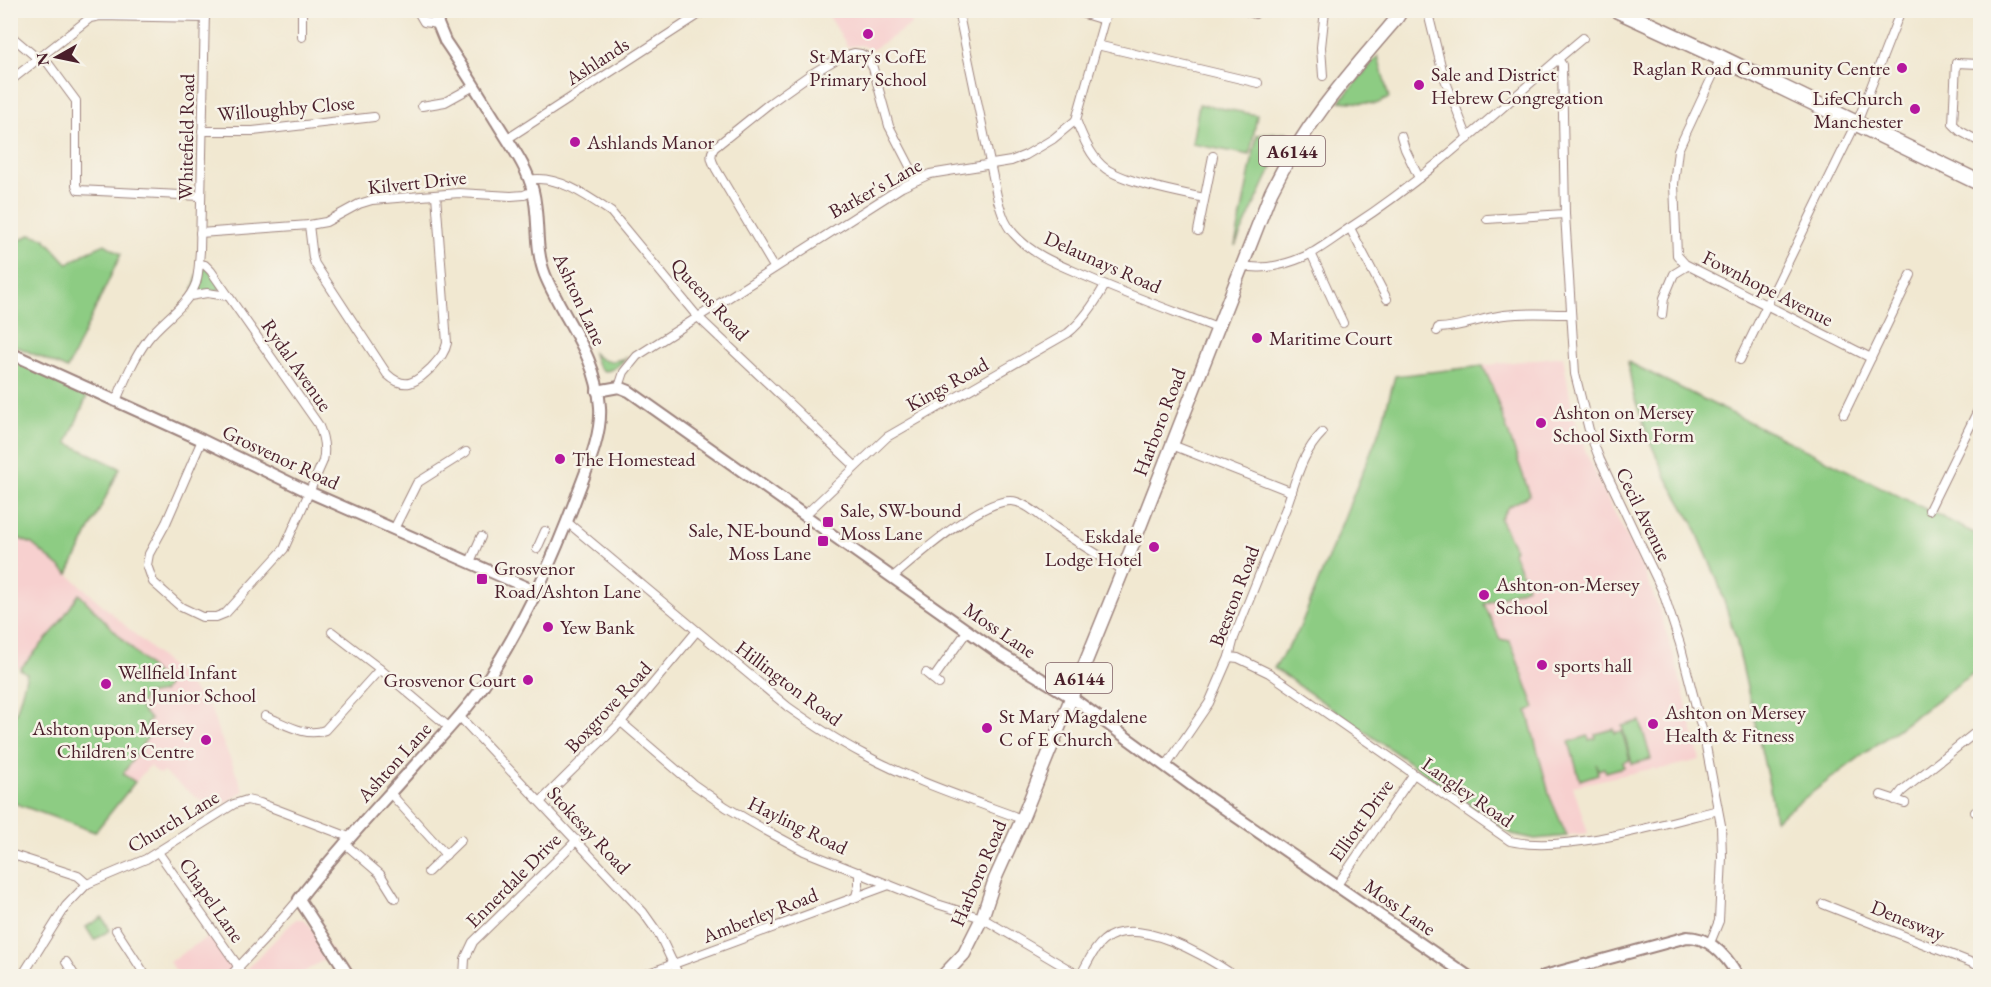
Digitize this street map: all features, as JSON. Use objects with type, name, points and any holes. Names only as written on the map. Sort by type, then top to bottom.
[{"type":"highway","points":[[1617,10],[1979,179]]},
{"type":"main road","name":"A6144","points":[[1242,265],[1271,192],[1296,144],[1325,102],[1402,10]]},
{"type":"main road","name":"Harboro Road","points":[[943,976],[964,954],[982,918],[995,879],[1022,819],[1242,265]]},
{"type":"street","points":[[302,10],[302,37]]},
{"type":"street","points":[[417,10],[424,22],[438,24]]},
{"type":"street","name":"Ashton Lane","points":[[298,899],[347,840],[450,728],[490,674],[537,592],[567,522],[596,438],[600,407],[597,391],[582,344],[545,275],[537,245],[536,206],[531,185],[507,139],[445,42],[438,24],[436,10]]},
{"type":"street","name":"Ashlands","points":[[507,139],[706,10]]},
{"type":"street","name":"Delaunays Road","points":[[958,10],[998,201],[1011,232],[1030,249],[1053,262],[1105,285],[1217,328]]},
{"type":"street","points":[[1071,10],[1104,20]]},
{"type":"street","points":[[1107,10],[1077,120],[1092,152],[1107,170],[1154,186],[1204,198]]},
{"type":"street","points":[[1243,10],[1255,14]]},
{"type":"street","points":[[1323,76],[1321,47],[1325,10]]},
{"type":"street","points":[[1740,360],[1856,123],[1900,10]]},
{"type":"street","points":[[10,81],[84,21],[95,16],[205,14]]},
{"type":"street","name":"Whitefield Road","points":[[199,264],[205,14]]},
{"type":"street","points":[[1429,17],[1443,74],[1468,139]]},
{"type":"street","points":[[10,35],[39,57],[76,101],[76,188],[81,191],[201,196]]},
{"type":"street","points":[[1242,265],[1263,269],[1311,253],[1350,228],[1468,139],[1583,38]]},
{"type":"street","points":[[1097,45],[1258,83]]},
{"type":"street","points":[[774,267],[711,161],[711,153],[714,148],[770,103],[816,71],[847,54],[854,53],[867,57],[873,68],[889,126],[917,180]]},
{"type":"street","name":"Cecil Avenue","points":[[1558,58],[1562,65],[1565,214],[1575,374],[1590,434],[1600,460],[1663,592],[1680,644],[1705,741],[1721,825],[1722,856],[1719,921],[1710,943]]},
{"type":"street","name":"Fownhope Avenue","points":[[1721,58],[1682,139],[1675,166],[1677,255],[1680,261],[1687,266],[1871,358]]},
{"type":"street","points":[[1980,64],[1956,63],[1953,123],[1960,131],[1980,142]]},
{"type":"street","points":[[422,106],[445,102],[474,86]]},
{"type":"street","name":"Willoughby Close","points":[[202,131],[253,130],[374,117]]},
{"type":"street","name":"Barker's Lane","points":[[619,387],[621,377],[637,356],[774,267],[917,180],[948,170],[1011,161],[1053,139],[1077,120]]},
{"type":"street","points":[[1401,136],[1419,178]]},
{"type":"street","points":[[1198,231],[1213,156]]},
{"type":"street","name":"Queens Road","points":[[531,185],[540,178],[566,186],[592,199],[610,213],[697,316],[855,466]]},
{"type":"street","name":"Kilvert Drive","points":[[200,233],[326,222],[366,202],[477,192],[511,196],[524,195],[531,185]]},
{"type":"street","points":[[309,225],[315,264],[387,374],[397,382],[407,384],[419,379],[443,355],[447,343],[436,195]]},
{"type":"street","points":[[1487,219],[1565,214]]},
{"type":"street","points":[[1350,228],[1387,299]]},
{"type":"street","points":[[1311,253],[1343,323]]},
{"type":"street","points":[[116,401],[128,372],[149,338],[189,296],[196,282],[199,264]]},
{"type":"street","name":"Rydal Avenue","points":[[199,264],[205,265],[211,271],[308,408],[322,433],[325,452],[284,549],[226,613],[209,618],[189,612],[153,582],[147,565],[202,440]]},
{"type":"street","points":[[1662,315],[1664,298],[1674,274],[1687,266]]},
{"type":"street","points":[[1844,414],[1911,275]]},
{"type":"street","name":"Kings Road","points":[[805,515],[887,437],[1068,333],[1089,311],[1105,285]]},
{"type":"street","points":[[189,296],[207,293],[228,296]]},
{"type":"street","points":[[1439,326],[1458,327],[1504,315],[1525,315],[1534,312],[1570,314]]},
{"type":"street","name":"Grosvenor Road","points":[[10,353],[202,440],[309,492],[537,592]]},
{"type":"street","points":[[597,391],[619,387]]},
{"type":"street","name":"Moss Lane","points":[[619,387],[643,401],[999,653],[1071,697],[1166,766],[1468,976]]},
{"type":"street","points":[[1929,510],[1980,409]]},
{"type":"street","name":"Beeston Road","points":[[1166,766],[1209,703],[1229,657],[1234,638],[1307,450],[1322,433]]},
{"type":"street","points":[[1172,445],[1292,492]]},
{"type":"street","points":[[394,528],[410,492],[417,483],[466,452]]},
{"type":"street","points":[[893,577],[952,528],[1007,500],[1022,504],[1076,542],[1122,570]]},
{"type":"street","name":"Hillington Road","points":[[567,522],[788,707],[863,754],[903,774],[1022,819]]},
{"type":"street","points":[[537,549],[545,531]]},
{"type":"street","points":[[470,562],[481,537]]},
{"type":"street","points":[[541,541],[557,547]]},
{"type":"street","points":[[933,679],[968,630]]},
{"type":"street","points":[[332,632],[450,728]]},
{"type":"street","name":"Boxgrove Road","points":[[541,801],[621,722],[696,632]]},
{"type":"street","name":"Langley Road","points":[[1229,657],[1238,658],[1269,673],[1510,842],[1552,844],[1599,837],[1718,810]]},
{"type":"street","points":[[266,716],[304,732],[314,733],[325,730],[380,669]]},
{"type":"street","name":"Stokesay Road","points":[[459,716],[643,912],[660,936],[679,976]]},
{"type":"street","name":"Hayling Road","points":[[621,722],[693,784],[726,807],[804,851],[889,885],[982,918],[1080,976]]},
{"type":"street","points":[[1895,800],[1902,791],[1980,729]]},
{"type":"street","name":"Elliott Drive","points":[[1337,885],[1413,775]]},
{"type":"street","points":[[390,794],[446,855]]},
{"type":"street","points":[[1881,795],[1905,803]]},
{"type":"street","name":"Church Lane","points":[[22,976],[66,906],[87,884],[136,864],[158,852],[229,806],[247,800],[260,803],[347,840]]},
{"type":"street","points":[[347,840],[380,874],[395,898]]},
{"type":"street","points":[[428,872],[461,840]]},
{"type":"street","name":"Ennerdale Drive","points":[[464,976],[465,959],[473,942],[577,840]]},
{"type":"street","name":"Chapel Lane","points":[[158,852],[240,973]]},
{"type":"street","points":[[10,854],[78,876],[87,884]]},
{"type":"street","points":[[856,896],[859,872]]},
{"type":"street","name":"Amberley Road","points":[[675,965],[889,885]]},
{"type":"street","points":[[230,976],[240,973],[298,899],[349,976]]},
{"type":"street","name":"Denesway","points":[[1823,904],[1980,966]]},
{"type":"street","points":[[116,930],[146,976]]},
{"type":"street","points":[[1080,976],[1103,941],[1116,934],[1136,933],[1186,946],[1235,976]]},
{"type":"street","points":[[1544,976],[1678,938],[1696,937],[1710,943],[1722,954],[1738,976]]},
{"type":"street","points":[[66,962],[75,976]]},
{"type":"street","points":[[641,976],[675,965]]},
{"type":"shaded area","name":"St Mary's CofE Primary School","points":[[826,11],[908,11],[912,24],[872,50],[861,45],[848,47]]},
{"type":"shaded area","name":"Ashton-on-Mersey School","points":[[1563,356],[1572,409],[1586,452],[1639,560],[1658,606],[1677,666],[1700,760],[1573,786],[1588,833],[1529,839],[1507,831],[1274,668],[1298,632],[1382,424],[1395,376]]},
{"type":"shaded area","name":"Wellfield Infant and Junior School","points":[[18,538],[32,544],[68,574],[179,674],[211,709],[244,791],[213,810],[163,772],[160,774],[149,766],[95,832],[11,802],[11,723],[27,674],[11,662],[11,549]]},
{"type":"shaded area","points":[[296,919],[303,919],[334,953],[298,976],[252,976],[246,969]]},
{"type":"shaded area","points":[[212,934],[232,962],[237,976],[180,976],[169,962]]},
{"type":"green space","points":[[1378,56],[1389,98],[1376,104],[1340,101]]},
{"type":"green space","points":[[1199,104],[1257,115],[1250,155],[1192,144]]},
{"type":"green space","points":[[1288,133],[1235,246],[1257,135]]},
{"type":"green space","points":[[31,234],[45,239],[68,264],[105,244],[121,254],[67,369],[11,344],[11,245]]},
{"type":"green space","points":[[205,265],[221,286],[215,294],[200,294],[193,290],[198,274]]},
{"type":"green space","points":[[593,353],[608,361],[626,358],[616,367],[606,371],[599,367]]},
{"type":"green space","points":[[11,360],[88,394],[67,443],[120,468],[68,574],[32,544],[18,538],[11,549]]},
{"type":"green space","points":[[1628,362],[1980,536],[1980,668],[1775,820],[1736,639],[1717,579],[1693,523],[1667,479],[1651,444],[1633,394]]},
{"type":"green space","points":[[1483,366],[1530,495],[1508,507],[1500,519],[1515,549],[1513,552],[1527,587],[1484,604],[1500,639],[1510,641],[1535,708],[1527,711],[1550,797],[1567,836],[1535,839],[1512,834],[1274,668],[1298,632],[1382,424],[1395,376]]},
{"type":"green space","points":[[79,594],[167,685],[163,692],[145,695],[140,708],[151,720],[146,723],[151,732],[123,774],[135,782],[95,832],[11,802],[11,723],[27,674],[20,669],[56,628]]},
{"type":"green space","points":[[1640,721],[1651,759],[1632,764],[1622,726]]},
{"type":"green space","points":[[1614,729],[1615,733],[1622,731],[1630,760],[1623,762],[1624,767],[1606,772],[1604,768],[1598,770],[1596,764],[1598,774],[1580,780],[1569,742],[1588,736],[1589,740],[1596,738],[1595,734]]},
{"type":"green space","points":[[102,917],[110,930],[94,940],[86,927]]},
{"type":"place","name":"St Mary's CofE Primary School","points":[[868,34]]},
{"type":"place","name":"Raglan Road Community Centre","points":[[1902,68]]},
{"type":"place","name":"Sale and District Hebrew Congregation","points":[[1419,85]]},
{"type":"place","name":"LifeChurch Manchester","points":[[1915,109]]},
{"type":"place","name":"Ashlands Manor","points":[[575,142]]},
{"type":"place","name":"Maritime Court","points":[[1257,338]]},
{"type":"place","name":"Ashton on Mersey School Sixth Form","points":[[1541,423]]},
{"type":"place","name":"The Homestead","points":[[560,459]]},
{"type":"place","name":"Sale, SW-bound Moss Lane","points":[[828,522]]},
{"type":"place","name":"Sale, NE-bound Moss Lane","points":[[823,541]]},
{"type":"place","name":"Eskdale Lodge Hotel","points":[[1154,547]]},
{"type":"place","name":"Grosvenor Road/Ashton Lane","points":[[482,579]]},
{"type":"place","name":"Ashton-on-Mersey School","points":[[1484,595]]},
{"type":"place","name":"Yew Bank","points":[[548,627]]},
{"type":"place","name":"sports hall","points":[[1542,665]]},
{"type":"place","name":"Grosvenor Court","points":[[528,680]]},
{"type":"place","name":"Wellfield Infant and Junior School","points":[[106,684]]},
{"type":"place","name":"Ashton on Mersey Health & Fitness","points":[[1653,724]]},
{"type":"place","name":"St Mary Magdalene C of E Church","points":[[987,728]]},
{"type":"place","name":"Ashton upon Mersey Children's Centre","points":[[206,740]]}]
